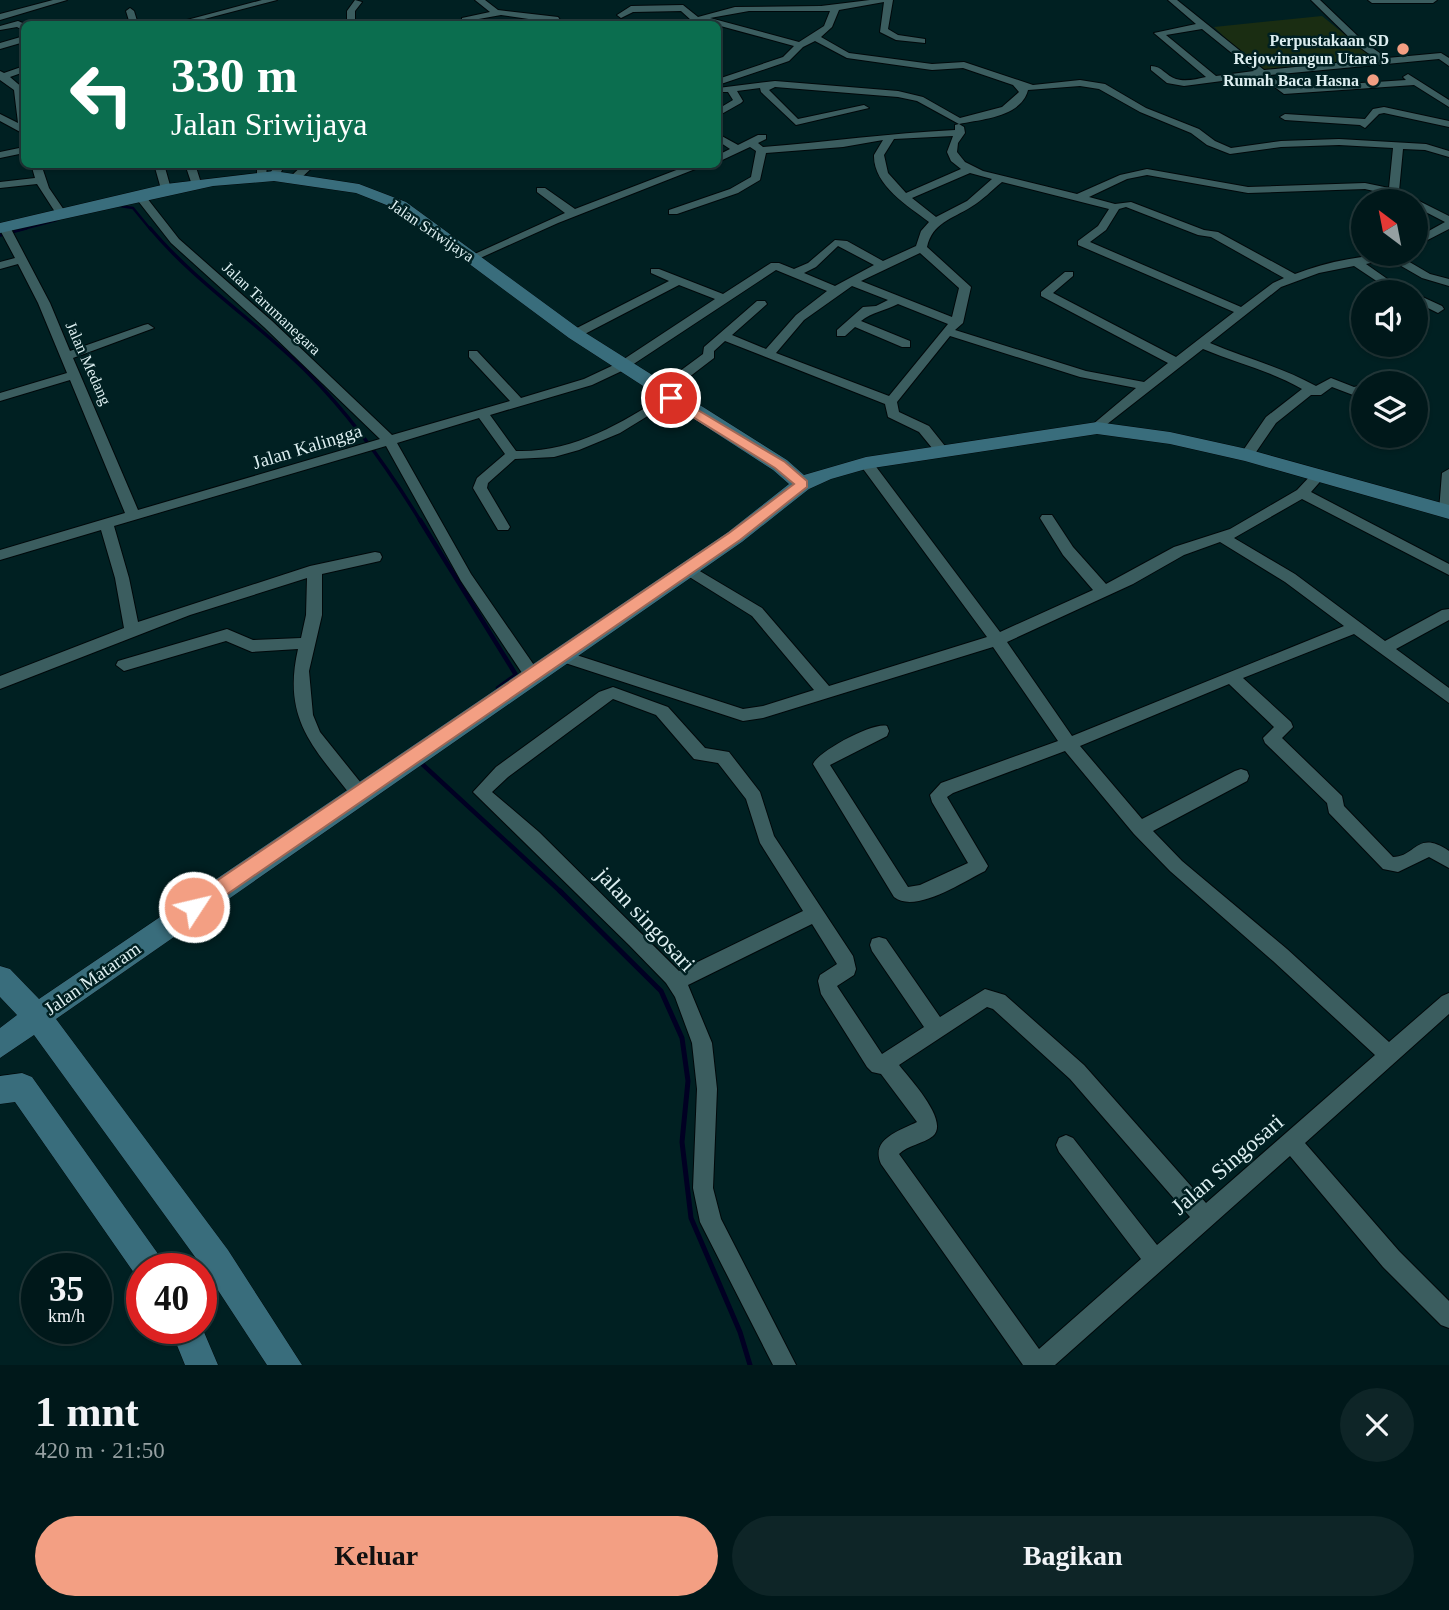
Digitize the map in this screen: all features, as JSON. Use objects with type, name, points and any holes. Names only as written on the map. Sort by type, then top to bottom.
[{"type":"main road","name":"Jalan Sriwijaya","points":[[2,227],[197,183],[269,170],[303,171],[385,198],[474,257],[575,334],[780,465],[803,484]]},
{"type":"main road","name":"Jalan Mataram","points":[[2,1043],[359,793],[688,569],[803,484],[824,474],[866,463],[1097,428],[1170,438],[1247,455],[1448,512]]},
{"type":"main road","points":[[0,981],[37,1016],[224,1270],[286,1365]]},
{"type":"main road","points":[[0,1090],[22,1087],[139,1253]]},
{"type":"main road","points":[[193,1344],[202,1365]]},
{"type":"street","points":[[0,17],[64,0]]},
{"type":"street","points":[[195,21],[233,15],[273,0]]},
{"type":"street","points":[[480,0],[488,9],[499,13],[557,21]]},
{"type":"street","points":[[621,15],[631,4],[683,4],[696,21],[739,6],[835,8],[853,2],[883,0]]},
{"type":"street","points":[[889,0],[883,30],[896,37],[922,41]]},
{"type":"street","points":[[1172,0],[1279,88],[1290,92],[1415,82]]},
{"type":"street","points":[[1315,0],[1361,44],[1449,104]]},
{"type":"street","points":[[1372,0],[1433,0]]},
{"type":"street","points":[[351,21],[351,11],[358,2]]},
{"type":"street","points":[[721,81],[786,60],[800,45],[828,27],[835,8]]},
{"type":"street","points":[[460,9],[466,21]]},
{"type":"street","points":[[130,11],[133,21]]},
{"type":"street","points":[[470,21],[499,13]]},
{"type":"street","points":[[3,28],[18,24],[21,26]]},
{"type":"street","points":[[721,26],[800,45]]},
{"type":"street","points":[[1202,26],[1159,33],[1215,80]]},
{"type":"street","points":[[785,40],[798,32]]},
{"type":"street","points":[[815,37],[847,55],[932,66],[964,65],[1017,85],[1047,88],[1080,83],[1102,86],[1143,110],[1195,131],[1211,143],[1230,151],[1281,144],[1339,142],[1426,147],[1449,154]]},
{"type":"street","points":[[0,46],[21,40]]},
{"type":"street","points":[[1154,68],[1177,83],[1385,61],[1446,58]]},
{"type":"street","points":[[1,76],[21,70]]},
{"type":"street","points":[[1,76],[19,89],[21,94]]},
{"type":"street","points":[[721,90],[768,84],[898,94],[920,99],[959,127]]},
{"type":"street","points":[[768,84],[764,90],[796,122],[864,108]]},
{"type":"street","points":[[721,158],[738,149],[843,144],[959,127],[1020,102],[1024,91],[1017,85]]},
{"type":"street","points":[[721,111],[738,102],[731,88]]},
{"type":"street","points":[[1285,117],[1366,124],[1376,111],[1384,110],[1449,124]]},
{"type":"street","points":[[1,119],[21,124]]},
{"type":"street","points":[[959,127],[949,151],[955,161],[1000,178],[1115,207],[1127,204],[1202,233],[1214,234],[1291,277]]},
{"type":"street","points":[[890,136],[879,156],[881,172],[934,221]]},
{"type":"street","points":[[673,212],[734,191],[756,178],[757,147],[762,137]]},
{"type":"street","points":[[721,139],[738,149]]},
{"type":"street","points":[[1394,189],[1398,147]]},
{"type":"street","points":[[0,155],[21,151]]},
{"type":"street","points":[[37,168],[41,180],[61,213]]},
{"type":"street","points":[[160,168],[166,189]]},
{"type":"street","points":[[191,168],[197,183]]},
{"type":"street","points":[[474,257],[574,214],[693,168]]},
{"type":"street","points":[[906,197],[972,168]]},
{"type":"street","points":[[1080,197],[1124,177],[1147,172],[1248,190],[1365,186],[1380,189]]},
{"type":"street","points":[[921,248],[925,231],[934,221],[969,205],[1000,178]]},
{"type":"street","points":[[0,185],[41,180]]},
{"type":"street","points":[[541,190],[574,214]]},
{"type":"street","name":"Jalan Tarumanegara","points":[[139,195],[175,241],[268,324],[389,440],[466,577],[532,675]]},
{"type":"street","points":[[1115,207],[1109,220],[1082,243],[1241,311]]},
{"type":"street","points":[[1428,210],[1449,222],[1428,236]]},
{"type":"street","name":"Jalan Medang","points":[[2,227],[44,303],[134,517]]},
{"type":"street","points":[[1434,232],[1449,236]]},
{"type":"street","points":[[795,273],[812,264],[835,243],[842,243],[882,265]]},
{"type":"street","points":[[769,353],[798,316],[834,290],[921,248]]},
{"type":"street","points":[[921,248],[965,287],[952,327],[891,402],[893,414],[924,429],[942,451]]},
{"type":"street","points":[[0,266],[19,260]]},
{"type":"street","points":[[1097,428],[1241,311],[1291,277],[1351,263]]},
{"type":"street","name":"Jalan Kalingga","points":[[0,555],[588,382],[622,366],[775,265],[795,273]]},
{"type":"street","points":[[1362,266],[1383,280]]},
{"type":"street","points":[[1411,266],[1426,276],[1449,283]]},
{"type":"street","points":[[655,271],[723,298]]},
{"type":"street","points":[[795,273],[834,290]]},
{"type":"street","points":[[1069,274],[1045,293],[1177,363]]},
{"type":"street","points":[[575,334],[678,281]]},
{"type":"street","points":[[853,282],[952,327],[1084,374],[1147,386]]},
{"type":"street","points":[[841,332],[869,308],[878,310],[894,301]]},
{"type":"street","points":[[503,527],[480,488],[482,481],[512,456],[533,458],[553,454],[627,425],[667,395],[710,355],[708,350],[761,304]]},
{"type":"street","points":[[1428,304],[1438,309]]},
{"type":"street","points":[[852,322],[906,344]]},
{"type":"street","points":[[66,356],[148,328]]},
{"type":"street","points":[[725,337],[891,402]]},
{"type":"street","points":[[1202,344],[1246,363],[1283,373],[1316,392],[1333,382],[1351,390]]},
{"type":"street","points":[[473,354],[520,404]]},
{"type":"street","points":[[0,397],[75,375]]},
{"type":"street","points":[[1247,455],[1271,420],[1310,389]]},
{"type":"street","points":[[482,414],[512,456]]},
{"type":"street","points":[[866,463],[997,640],[1068,743],[1140,830],[1176,866],[1280,955],[1389,1055]]},
{"type":"street","points":[[1448,512],[1449,473]]},
{"type":"street","points":[[561,656],[743,715],[826,693],[997,640],[1103,591],[1179,551],[1235,531],[1302,493],[1318,475]]},
{"type":"street","points":[[1302,493],[1449,570]]},
{"type":"street","points":[[1047,518],[1068,551],[1103,591]]},
{"type":"street","points":[[106,525],[122,578],[132,629]]},
{"type":"street","points":[[1220,536],[1290,578],[1449,697]]},
{"type":"street","points":[[0,683],[132,629],[315,570],[375,557]]},
{"type":"street","points":[[688,569],[757,612],[826,693]]},
{"type":"street","points":[[315,570],[314,615],[301,671],[305,715],[313,735],[359,793]]},
{"type":"street","points":[[1386,648],[1447,614]]},
{"type":"street","points":[[881,731],[826,758],[821,764],[905,895],[922,893],[979,866],[946,815],[939,795],[947,788],[1068,743],[1354,628]]},
{"type":"street","points":[[124,665],[207,638],[228,635],[252,646],[307,643]]},
{"type":"street","points":[[1231,676],[1285,727],[1271,738],[1336,801],[1335,808],[1389,864],[1405,862],[1427,848],[1433,848],[1449,860]]},
{"type":"street","name":"jalan singosari","points":[[785,1365],[711,1222],[704,1201],[707,1089],[702,1043],[676,982],[480,790],[605,696],[622,694],[662,711],[700,754],[723,757],[730,763],[754,797],[766,838],[815,914]]},
{"type":"street","points":[[1140,830],[1241,776]]},
{"type":"street","points":[[676,982],[815,914],[848,967],[827,981],[828,988],[879,1065],[985,998],[998,1000],[1077,1072],[1205,1218]]},
{"type":"street","points":[[879,945],[937,1029]]},
{"type":"street","name":"Jalan Singosari","points":[[1038,1365],[1449,1002]]},
{"type":"street","points":[[885,1063],[929,1124],[894,1144],[888,1151],[888,1157],[1038,1365]]},
{"type":"street","points":[[1292,1142],[1391,1259],[1449,1317]]},
{"type":"street","points":[[1066,1145],[1156,1261]]},
{"type":"green space","points":[[1322,16],[1375,59],[1261,72],[1214,27]]},
{"type":"waterway","points":[[120,206],[133,208],[151,230]]},
{"type":"waterway","points":[[19,230],[57,220]]},
{"type":"waterway","points":[[0,235],[26,228]]},
{"type":"waterway","points":[[150,228],[187,267],[288,354],[340,407],[396,482],[421,522]]},
{"type":"waterway","points":[[420,520],[516,675],[498,688]]},
{"type":"waterway","points":[[420,762],[562,893]]},
{"type":"waterway","points":[[560,891],[661,991],[682,1038],[688,1081],[682,1142],[691,1218],[740,1332],[750,1365]]},
{"type":"place","name":"Perpustakaan SD Rejowinangun Utara 5","points":[[1403,49]]},
{"type":"place","name":"Rumah Baca Hasna","points":[[1373,80]]},
{"type":"route","points":[[194,907],[734,537],[803,484],[780,465],[671,398]]}]
